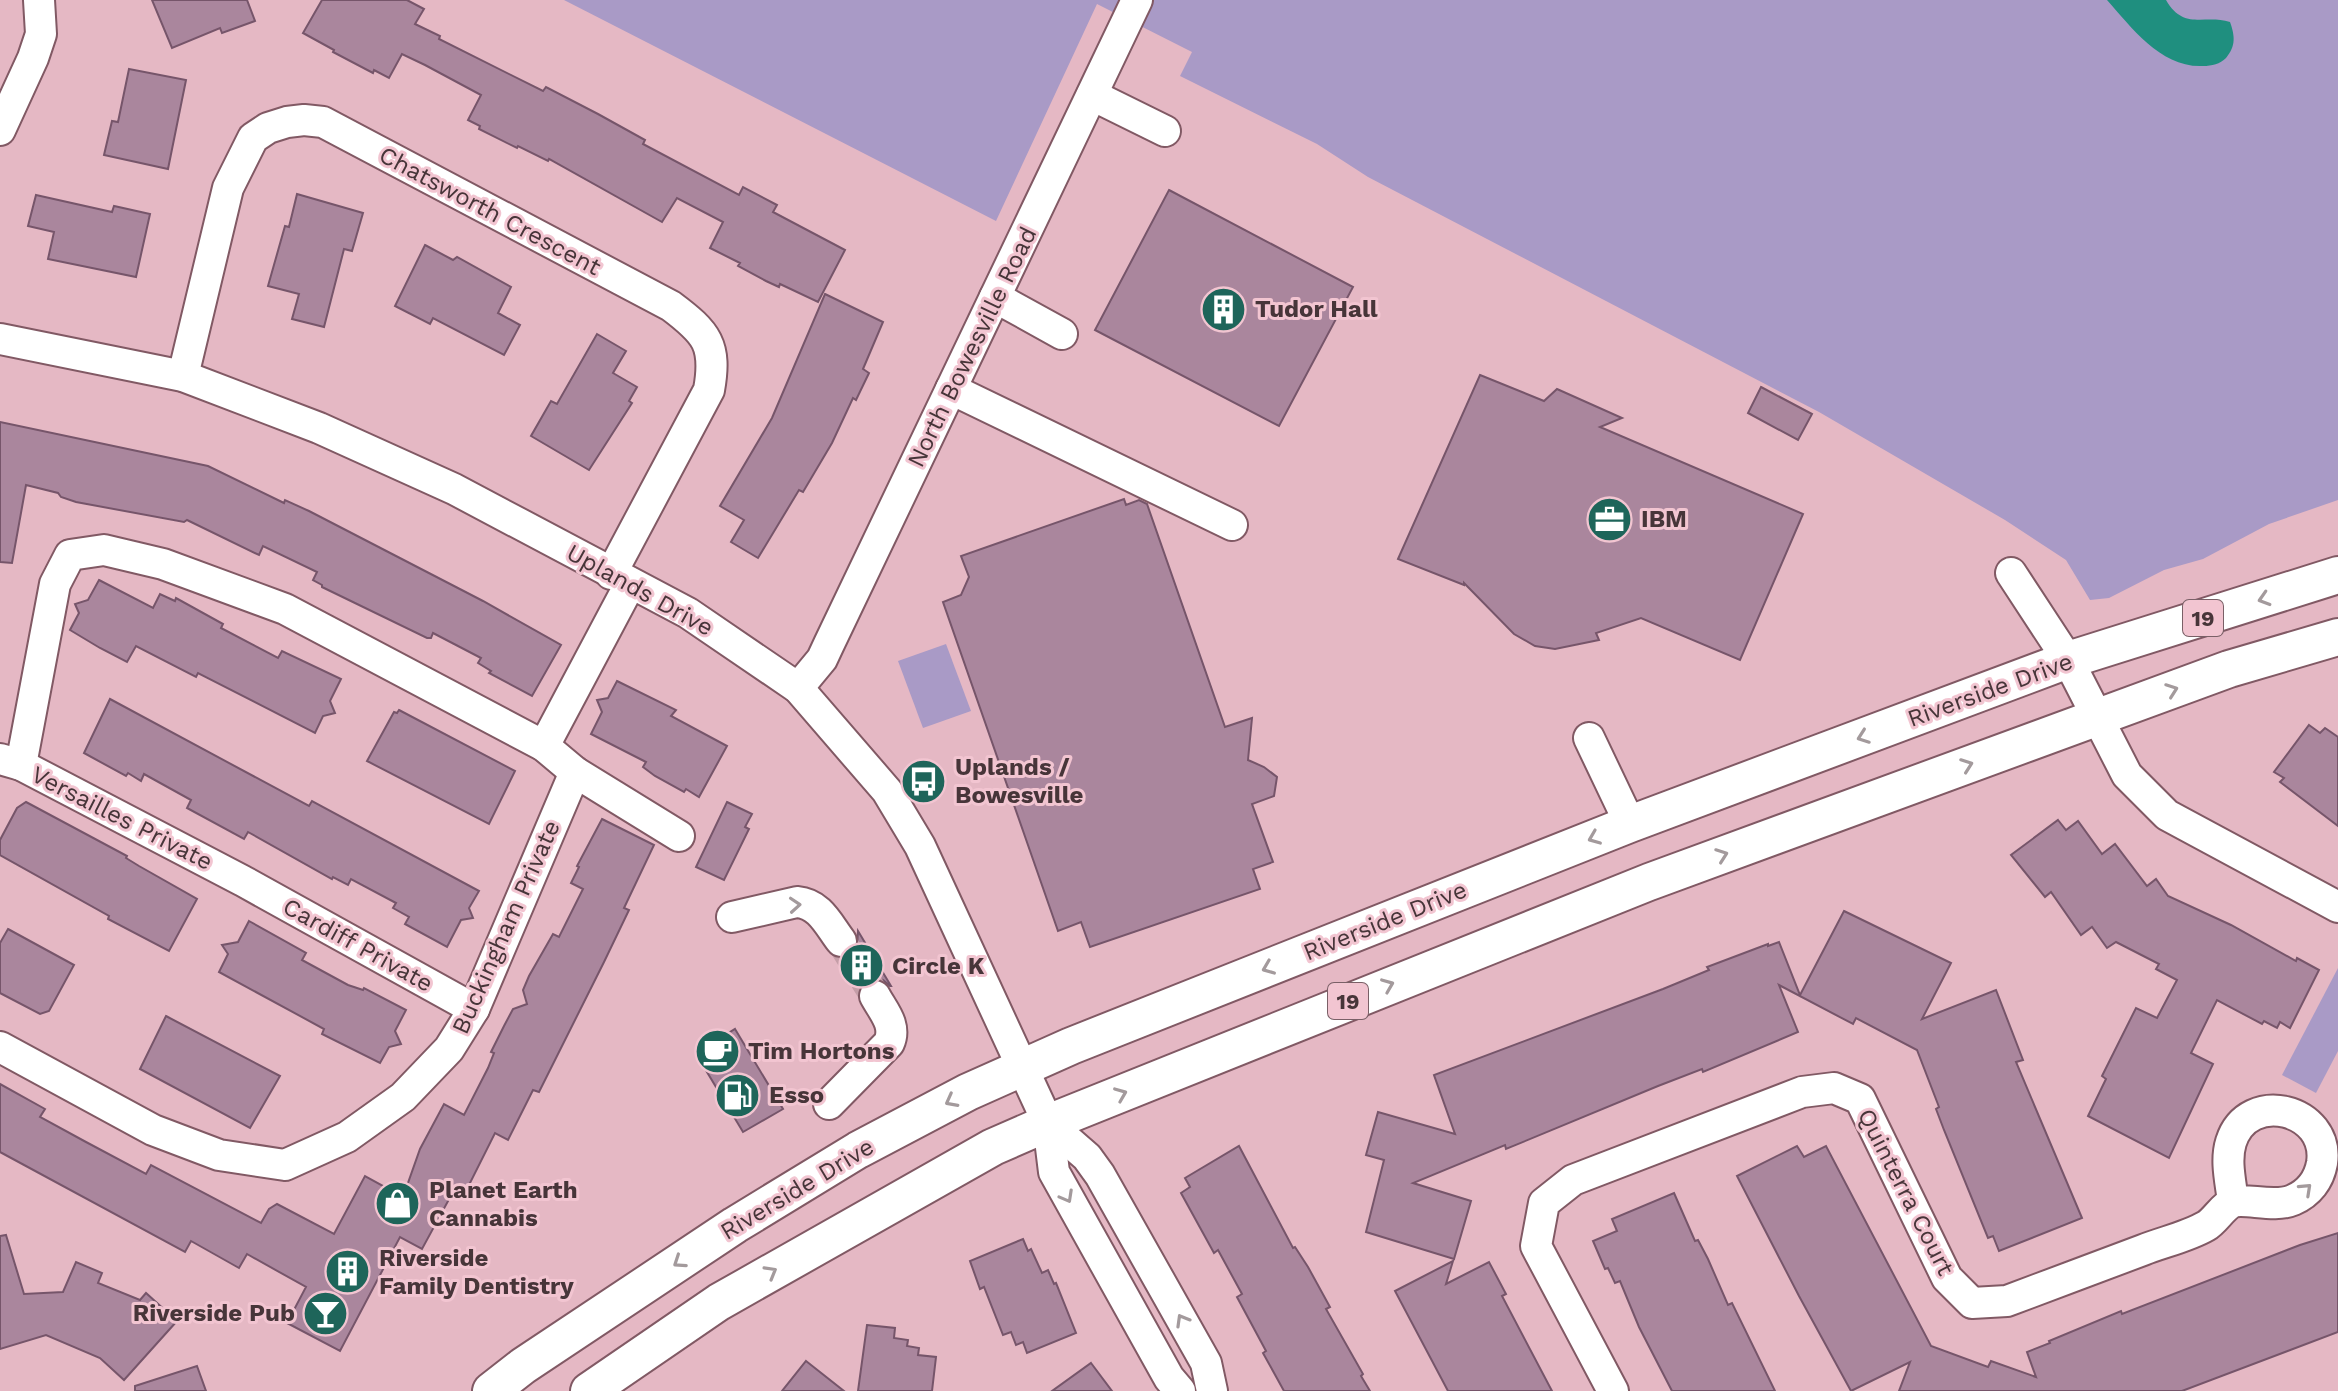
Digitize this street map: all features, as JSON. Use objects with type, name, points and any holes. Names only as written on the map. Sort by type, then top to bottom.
[{"type":"main road","name":"Riverside Drive","points":[[491,1391],[523,1366],[735,1225],[858,1150],[1021,1068],[1630,824],[2068,660],[2338,575]]},
{"type":"main road","name":"19","points":[[589,1391],[719,1302],[993,1147],[1048,1123],[1649,882],[2229,669],[2338,637]]},
{"type":"street","points":[[0,130],[41,34],[39,0]]},
{"type":"street","name":"North Bowesville Road","points":[[798,688],[822,659],[1137,0]]},
{"type":"street","points":[[1092,95],[1165,131]]},
{"type":"street","name":"Chatsworth Crescent","points":[[183,376],[228,188],[253,138],[268,128],[287,122],[323,122],[671,306],[698,327],[708,344],[714,365],[709,390],[621,579]]},
{"type":"street","points":[[995,297],[1062,334]]},
{"type":"street","name":"Uplands Drive","points":[[0,339],[183,376],[319,428],[427,477],[688,613],[798,688],[887,791],[920,846],[1048,1123]]},
{"type":"street","points":[[951,389],[1232,525]]},
{"type":"street","points":[[10,762],[55,584],[70,555],[104,550],[163,564],[285,609],[544,746],[575,772],[679,836]]},
{"type":"street","points":[[2011,573],[2068,660],[2127,775],[2167,815],[2338,907]]},
{"type":"street","points":[[544,746],[621,579]]},
{"type":"street","points":[[1589,738],[1630,824]]},
{"type":"street","name":"Versailles Private","points":[[10,762],[243,881]]},
{"type":"street","name":"Buckingham Private","points":[[0,1047],[153,1130],[219,1155],[285,1165],[347,1137],[403,1097],[449,1049],[474,1009],[575,772]]},
{"type":"street","name":"Cardiff Private","points":[[243,881],[474,1009]]},
{"type":"street","points":[[732,917],[797,902],[808,903],[818,910],[841,941]]},
{"type":"street","points":[[829,1104],[889,1043],[892,1036],[889,1021],[875,996]]},
{"type":"street","name":"Quinterra Court","points":[[1613,1391],[1536,1246],[1544,1203],[1573,1180],[1802,1092],[1834,1088],[1860,1099],[1947,1278],[1972,1303],[2007,1301],[2206,1226],[2233,1202]]},
{"type":"street","points":[[1048,1123],[1054,1172],[1169,1378],[1180,1391]]},
{"type":"street","points":[[1048,1123],[1087,1157],[1100,1175],[1206,1363],[1212,1391]]},
{"type":"shaded area","points":[[564,0],[2338,0],[2338,500],[2269,524],[2203,559],[2164,570],[2109,598],[2090,600],[2066,560],[2005,520],[1819,412],[1368,177],[1317,144],[1180,76],[1192,52],[1097,4],[996,221]]},
{"type":"shaded area","points":[[2107,0],[2166,0],[2173,10],[2187,18],[2230,22],[2234,36],[2232,49],[2224,60],[2213,65],[2188,65],[2174,60],[2149,44]]},
{"type":"shaded area","points":[[946,644],[971,711],[923,728],[898,661]]},
{"type":"shaded area","points":[[2338,968],[2338,1051],[2316,1093],[2282,1075]]},
{"type":"building","points":[[152,0],[247,0],[255,21],[222,33],[220,28],[172,48]]},
{"type":"building","points":[[322,0],[407,0],[424,9],[415,24],[440,36],[439,39],[543,91],[546,87],[598,114],[645,140],[643,144],[739,195],[743,187],[777,205],[773,212],[845,250],[818,302],[780,284],[779,287],[766,281],[710,248],[723,222],[677,198],[662,222],[549,159],[517,148],[479,129],[480,126],[468,120],[481,95],[425,65],[402,54],[389,78],[333,52],[303,33]]},
{"type":"building","points":[[129,69],[186,80],[168,169],[104,155],[112,121],[118,122]]},
{"type":"building","name":"Tudor Hall","points":[[1169,190],[1353,287],[1279,426],[1095,330]]},
{"type":"building","points":[[297,194],[363,213],[352,251],[344,249],[324,327],[292,319],[299,294],[268,286]]},
{"type":"building","points":[[36,195],[112,212],[114,206],[150,214],[136,277],[48,259],[54,232],[28,226]]},
{"type":"building","points":[[425,245],[453,260],[457,257],[511,287],[498,313],[520,325],[504,355],[433,318],[430,324],[395,306]]},
{"type":"building","points":[[825,294],[883,322],[863,369],[869,373],[856,400],[853,398],[832,443],[803,492],[799,490],[758,558],[731,542],[744,520],[720,506],[772,418]]},
{"type":"building","points":[[597,334],[626,351],[613,373],[637,387],[629,401],[632,403],[589,470],[531,436],[551,401],[557,404]]},
{"type":"building","name":"IBM","points":[[1480,375],[1544,401],[1557,389],[1622,418],[1600,427],[1803,514],[1740,660],[1641,618],[1596,633],[1599,640],[1555,649],[1535,646],[1514,634],[1464,583],[1398,559]]},
{"type":"building","points":[[1761,387],[1812,414],[1798,440],[1748,413]]},
{"type":"building","points":[[0,422],[208,466],[284,503],[285,500],[309,511],[561,645],[532,696],[489,673],[491,671],[478,663],[481,658],[433,633],[431,638],[427,638],[322,587],[313,580],[317,572],[263,546],[259,555],[187,520],[184,522],[76,502],[58,493],[26,485],[12,563],[0,562]]},
{"type":"building","points":[[1124,499],[1126,505],[1139,500],[1147,504],[1225,727],[1252,718],[1248,760],[1277,777],[1274,796],[1252,804],[1273,862],[1253,869],[1260,889],[1090,947],[1081,922],[1058,931],[943,602],[961,595],[969,577],[961,556]]},
{"type":"building","points":[[99,580],[153,608],[160,594],[175,601],[176,598],[223,624],[221,628],[278,658],[282,651],[341,679],[330,701],[335,713],[323,716],[315,733],[198,673],[196,677],[136,646],[127,662],[100,648],[70,630],[79,613],[75,604],[88,600]]},
{"type":"building","points":[[617,681],[676,710],[671,716],[727,746],[699,797],[655,776],[643,767],[646,762],[591,734],[602,712],[597,700],[608,698]]},
{"type":"building","points":[[110,699],[309,806],[312,801],[479,891],[469,908],[473,918],[461,920],[447,947],[405,924],[409,917],[393,908],[396,903],[351,879],[348,885],[332,879],[248,832],[244,839],[187,808],[191,800],[144,774],[141,781],[128,773],[126,776],[84,753]]},
{"type":"building","points":[[399,710],[515,771],[489,824],[367,761],[394,712]]},
{"type":"building","points":[[2309,725],[2320,733],[2325,728],[2338,737],[2338,826],[2280,782],[2284,778],[2274,772]]},
{"type":"building","points":[[26,802],[127,856],[197,899],[169,951],[0,855],[0,840],[17,808]]},
{"type":"building","points":[[727,802],[752,814],[745,827],[749,829],[724,880],[696,867]]},
{"type":"building","points":[[602,819],[654,845],[624,908],[629,910],[604,962],[539,1092],[533,1090],[508,1140],[495,1133],[464,1195],[454,1190],[422,1249],[400,1237],[340,1351],[287,1323],[306,1287],[247,1254],[239,1268],[191,1241],[185,1252],[0,1152],[0,1084],[45,1109],[40,1117],[146,1174],[151,1165],[261,1223],[269,1209],[277,1204],[334,1234],[365,1176],[403,1197],[420,1149],[444,1104],[464,1115],[513,1009],[527,1004],[523,990],[553,934],[559,937],[583,889],[571,883]]},
{"type":"building","points":[[2058,820],[2066,830],[2078,821],[2102,854],[2115,844],[2147,886],[2156,879],[2168,896],[2319,970],[2290,1028],[2280,1022],[2277,1028],[2264,1021],[2262,1024],[2217,1000],[2191,1053],[2213,1064],[2169,1158],[2088,1116],[2106,1079],[2102,1076],[2136,1008],[2157,1018],[2177,980],[2156,969],[2159,964],[2116,942],[2107,948],[2092,927],[2081,935],[2051,892],[2045,897],[2011,855]]},
{"type":"building","points":[[1844,911],[1951,963],[1922,1019],[1996,990],[2023,1060],[2016,1062],[2082,1218],[1999,1251],[1993,1236],[1988,1238],[1936,1109],[1939,1107],[1917,1050],[1856,1018],[1853,1024],[1779,985],[1798,1032],[1703,1072],[1702,1069],[1506,1149],[1505,1145],[1413,1183],[1471,1201],[1454,1259],[1366,1232],[1384,1160],[1366,1155],[1378,1112],[1455,1134],[1434,1075],[1663,989],[1709,970],[1707,967],[1768,944],[1779,942],[1800,995]]},
{"type":"building","points":[[249,921],[306,953],[302,960],[348,985],[364,988],[406,1010],[395,1031],[401,1044],[389,1047],[380,1063],[322,1034],[324,1029],[219,972],[228,954],[222,945],[238,942]]},
{"type":"building","points":[[8,929],[74,965],[49,1011],[40,1014],[0,993],[0,943]]},
{"type":"building","points":[[858,931],[891,986],[874,978],[865,981],[858,991],[839,958],[851,956],[857,949]]},
{"type":"building","points":[[166,1016],[280,1076],[250,1128],[140,1069]]},
{"type":"building","points":[[735,1029],[783,1109],[743,1132],[704,1067],[709,1064],[701,1050]]},
{"type":"building","points":[[1239,1146],[1293,1248],[1308,1267],[1330,1307],[1326,1309],[1370,1391],[1284,1391],[1263,1353],[1266,1351],[1237,1297],[1242,1294],[1218,1250],[1214,1253],[1181,1193],[1190,1187],[1185,1178]]},
{"type":"building","points":[[1797,1146],[1804,1157],[1826,1146],[1931,1346],[1988,1367],[1991,1361],[2036,1377],[2027,1352],[2049,1341],[2121,1311],[2122,1314],[2338,1233],[2338,1332],[2182,1391],[1899,1391],[1910,1362],[1851,1391],[1737,1176]]},
{"type":"building","points":[[1674,1193],[1695,1241],[1698,1240],[1708,1259],[1728,1305],[1732,1303],[1775,1391],[1672,1391],[1639,1327],[1620,1281],[1615,1283],[1608,1268],[1605,1269],[1593,1241],[1617,1231],[1612,1219]]},
{"type":"building","points":[[6,1235],[24,1294],[63,1292],[76,1262],[102,1273],[98,1283],[140,1300],[146,1293],[177,1321],[124,1380],[100,1358],[46,1335],[0,1349],[0,1236]]},
{"type":"building","points":[[1023,1239],[1042,1273],[1048,1270],[1056,1283],[1076,1333],[1027,1353],[1023,1342],[1016,1345],[1011,1332],[1003,1335],[970,1261]]},
{"type":"building","points":[[1453,1261],[1446,1284],[1489,1262],[1506,1294],[1502,1296],[1552,1391],[1448,1391],[1395,1291]]},
{"type":"building","points":[[867,1325],[895,1328],[894,1338],[908,1340],[907,1346],[919,1348],[918,1355],[936,1357],[932,1391],[858,1391]]},
{"type":"building","points":[[806,1361],[844,1391],[782,1391]]},
{"type":"building","points":[[1091,1363],[1112,1391],[1052,1391]]},
{"type":"building","points":[[197,1366],[206,1391],[135,1391],[135,1386]]},
{"type":"tunnel","points":[[841,941],[875,996]]},
{"type":"place","name":"Tudor Hall","points":[[1224,309]]},
{"type":"place","name":"IBM","points":[[1610,519]]},
{"type":"place","name":"Uplands / Bowesville","points":[[924,781]]},
{"type":"place","name":"Circle K","points":[[861,966]]},
{"type":"place","name":"Tim Hortons","points":[[717,1051]]},
{"type":"place","name":"Esso","points":[[738,1095]]},
{"type":"place","name":"Planet Earth Cannabis","points":[[398,1204]]},
{"type":"place","name":"Riverside Family Dentistry","points":[[348,1272]]},
{"type":"place","name":"Riverside Pub","points":[[326,1313]]}]
